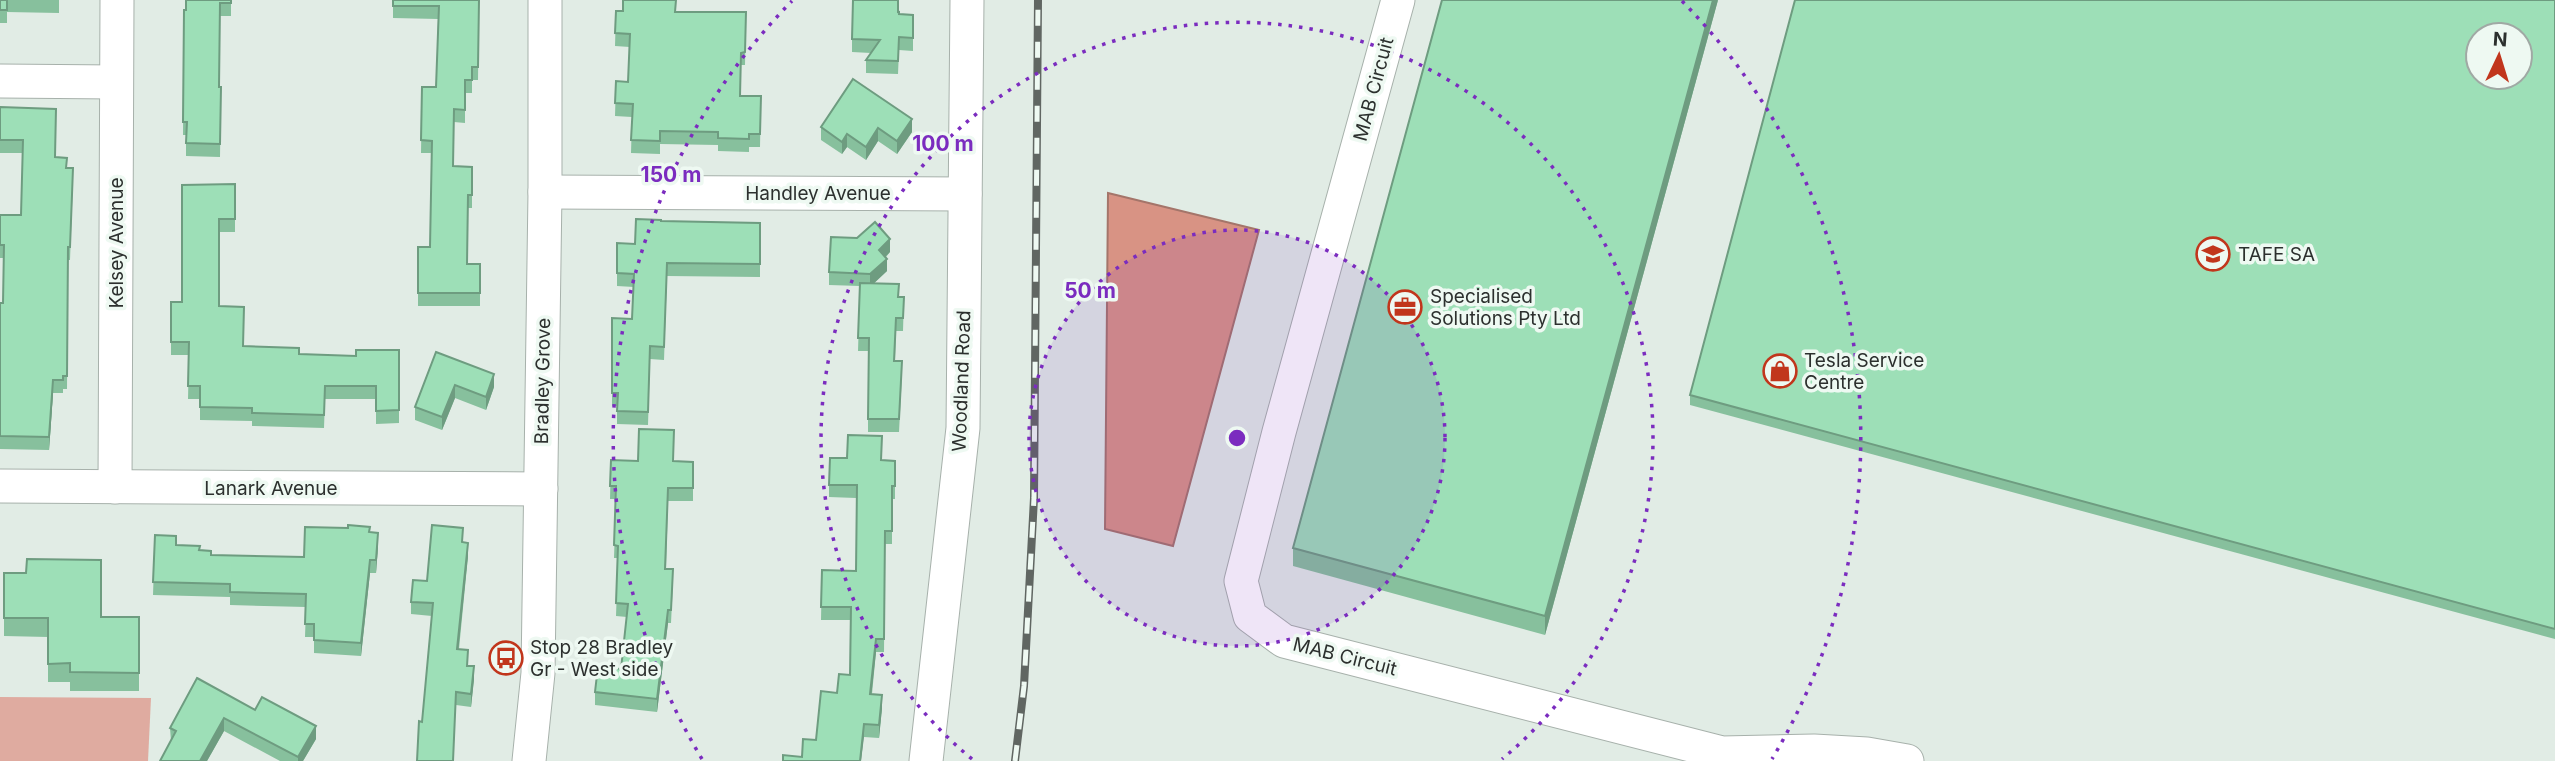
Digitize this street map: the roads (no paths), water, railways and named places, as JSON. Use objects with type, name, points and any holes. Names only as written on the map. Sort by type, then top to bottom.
[{"type":"street","name":"Kelsey Avenue","points":[[115,487],[117,0]]},
{"type":"street","name":"Bradley Grove","points":[[529,761],[538,673],[545,0]]},
{"type":"street","name":"Woodland Road","points":[[926,761],[963,428],[967,0]]},
{"type":"street","name":"MAB Circuit","points":[[1398,0],[1241,581],[1250,616],[1284,641],[1723,753],[1814,751],[1867,754],[1907,761]]},
{"type":"street","points":[[0,81],[116,82]]},
{"type":"street","name":"Handley Avenue","points":[[545,192],[965,194]]},
{"type":"street","name":"Lanark Avenue","points":[[0,486],[541,489]]},
{"type":"railway","points":[[1015,761],[1024,686],[1034,498],[1038,0]]},
{"type":"place","name":"TAFE SA","points":[[2213,254]]},
{"type":"place","name":"Specialised Solutions Pty Ltd","points":[[1405,307]]},
{"type":"place","name":"Tesla Service Centre","points":[[1780,371]]},
{"type":"place","name":"Stop 28 Bradley Gr - West side","points":[[506,658]]}]
